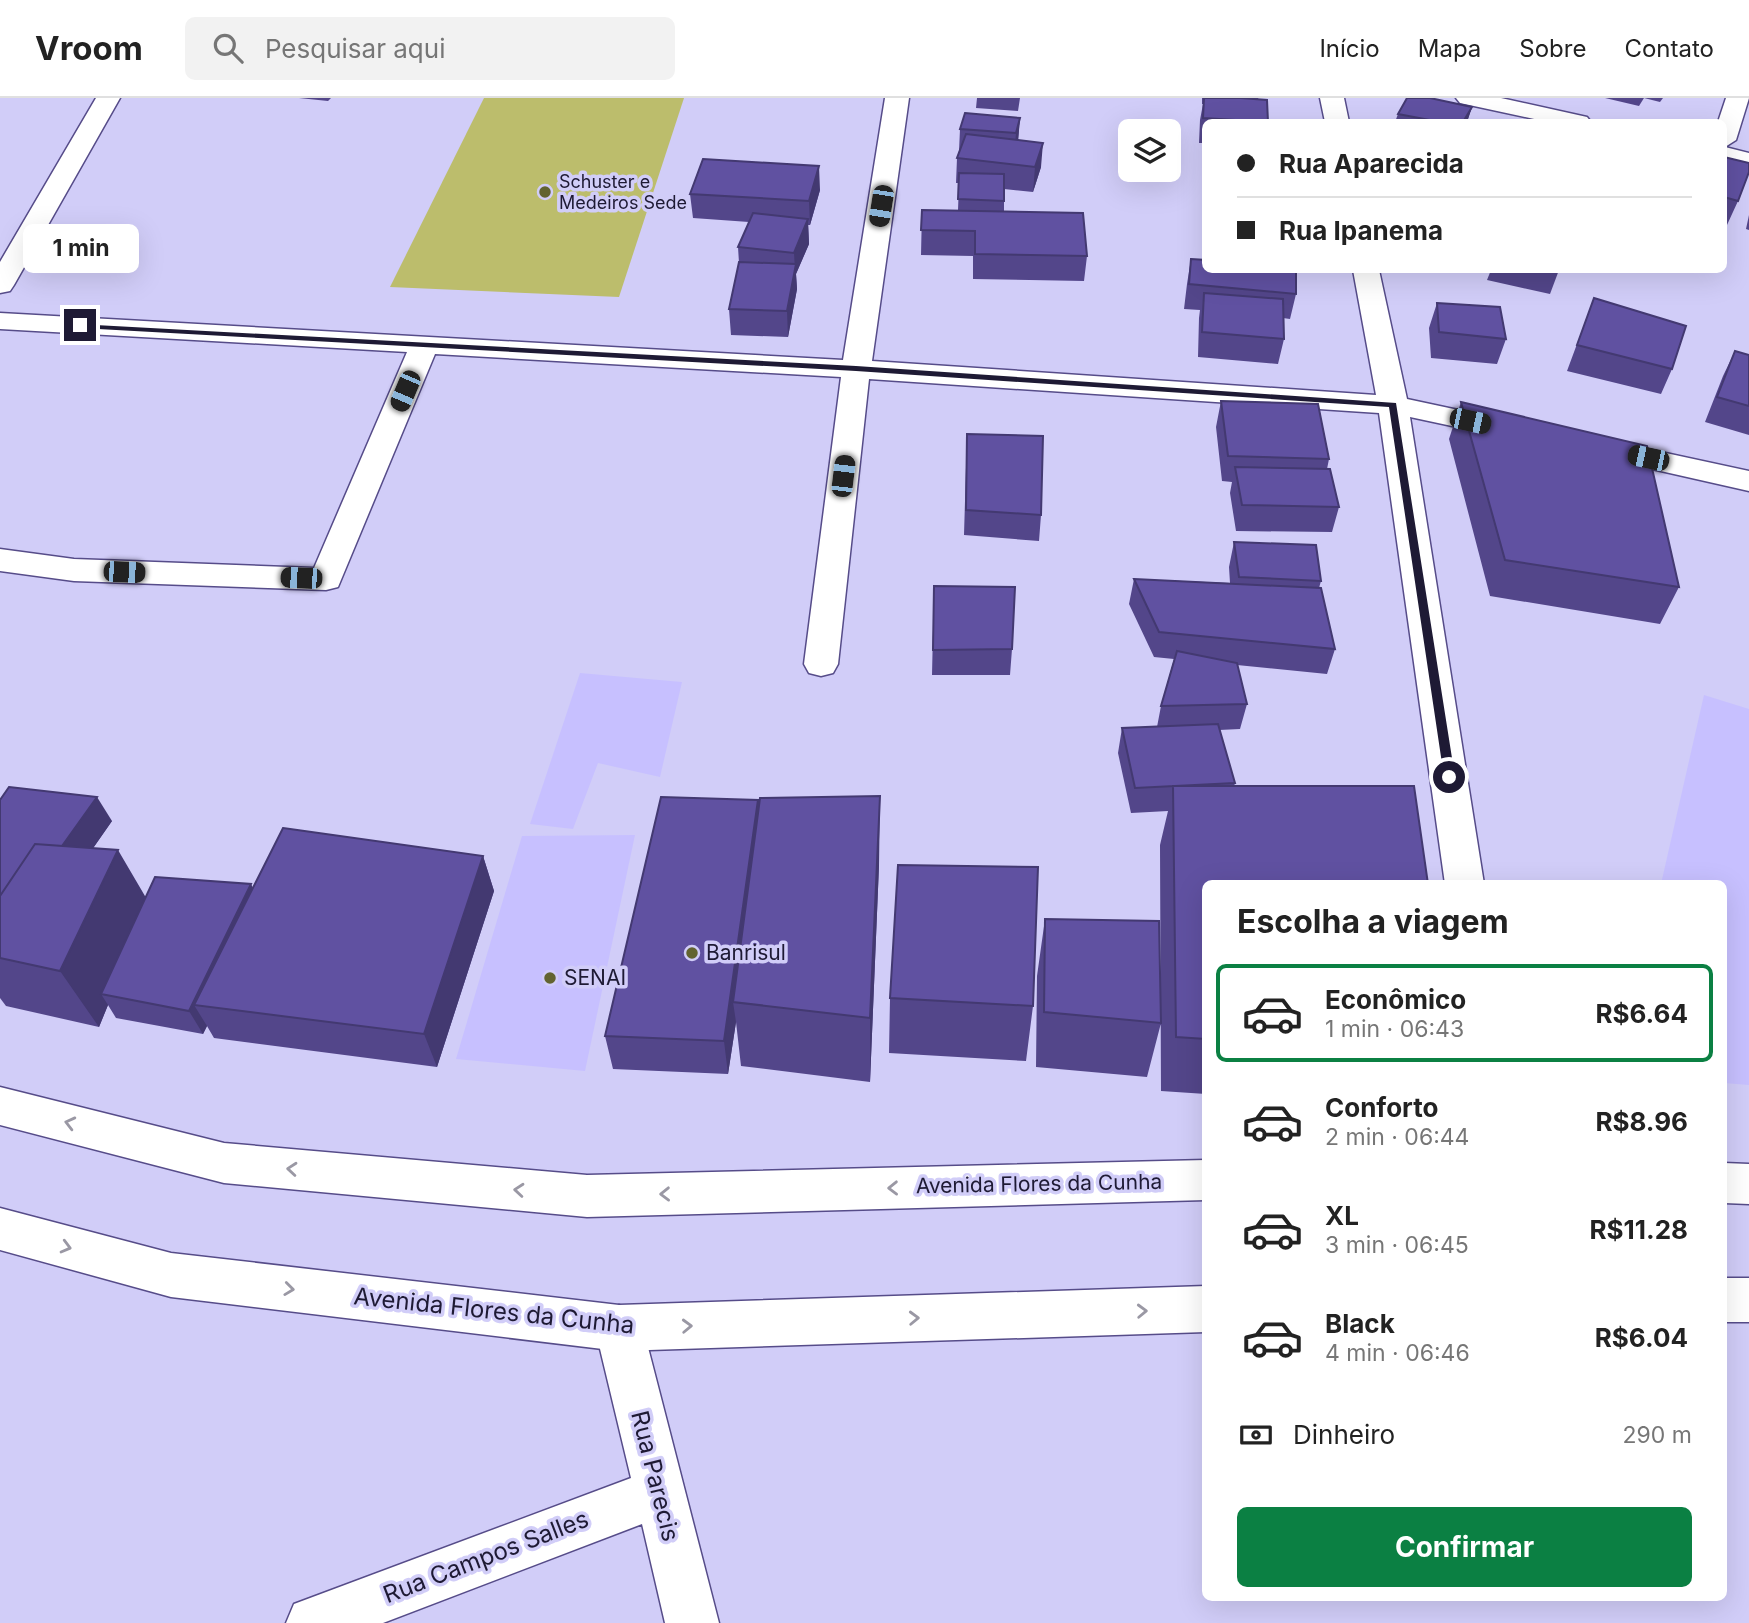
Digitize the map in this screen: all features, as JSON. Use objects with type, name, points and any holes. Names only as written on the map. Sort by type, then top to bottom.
[{"type":"street","points":[[0,285],[108,98]]},
{"type":"street","points":[[821,664],[856,369],[897,98]]},
{"type":"street","points":[[1332,98],[1336,119]]},
{"type":"street","points":[[1468,98],[1565,119]]},
{"type":"street","points":[[1727,131],[1738,98]]},
{"type":"street","points":[[1727,155],[1749,160]]},
{"type":"street","points":[[1367,273],[1393,405],[1464,880]]},
{"type":"street","points":[[0,321],[856,369],[1393,405],[1539,435]]},
{"type":"street","points":[[0,560],[74,570],[326,579],[425,344]]},
{"type":"street","points":[[1579,444],[1749,481]]},
{"type":"street","name":"Avenida Flores da Cunha","points":[[0,1106],[224,1163],[587,1196],[1202,1180]]},
{"type":"street","points":[[1727,1183],[1749,1184]]},
{"type":"street","name":"Avenida Flores da Cunha","points":[[0,1229],[171,1275],[619,1328],[1202,1309]]},
{"type":"street","points":[[1727,1300],[1749,1300]]},
{"type":"street","name":"Rua Parecis","points":[[619,1328],[692,1623]]},
{"type":"street","name":"Rua Campos Salles","points":[[313,1623],[660,1492]]},
{"type":"shaded area","name":"Schuster e Medeiros Sede","points":[[484,98],[684,98],[619,297],[390,287]]},
{"type":"shaded area","points":[[580,673],[682,682],[660,777],[598,763],[573,829],[530,824]]},
{"type":"shaded area","points":[[1704,695],[1749,709],[1749,1085],[1727,1083],[1727,880],[1662,880]]},
{"type":"shaded area","points":[[635,835],[585,1071],[456,1059],[522,836]]},
{"type":"building","points":[[1204,98],[1267,100],[1268,119],[1203,118]]},
{"type":"building","points":[[1407,98],[1430,98],[1472,107],[1465,119],[1424,119],[1398,114]]},
{"type":"building","points":[[965,113],[1020,118],[1016,133],[960,129]]},
{"type":"building","points":[[966,134],[1043,143],[1035,167],[957,158]]},
{"type":"building","points":[[1727,158],[1749,163],[1749,172],[1738,201],[1727,198]]},
{"type":"building","points":[[703,159],[819,166],[809,201],[690,194]]},
{"type":"building","points":[[959,173],[1004,174],[1004,201],[958,199]]},
{"type":"building","points":[[922,210],[1083,213],[1087,256],[975,254],[975,231],[921,230]]},
{"type":"building","points":[[753,213],[808,219],[794,253],[738,247]]},
{"type":"building","points":[[1191,259],[1202,260],[1202,273],[1296,273],[1296,294],[1189,284]]},
{"type":"building","points":[[739,262],[796,264],[787,311],[729,309]]},
{"type":"building","points":[[1204,293],[1283,299],[1284,339],[1202,332]]},
{"type":"building","points":[[1594,298],[1686,326],[1672,369],[1577,345]]},
{"type":"building","points":[[1437,303],[1500,307],[1506,339],[1439,332]]},
{"type":"building","points":[[1735,351],[1749,355],[1749,406],[1717,397]]},
{"type":"building","points":[[1221,401],[1318,404],[1329,459],[1228,456]]},
{"type":"building","points":[[1461,402],[1647,446],[1679,587],[1505,560]]},
{"type":"building","points":[[967,434],[1043,436],[1041,515],[966,510]]},
{"type":"building","points":[[1235,467],[1330,469],[1339,507],[1242,505]]},
{"type":"building","points":[[1234,542],[1316,545],[1321,581],[1239,577]]},
{"type":"building","points":[[1134,579],[1321,588],[1335,649],[1159,632]]},
{"type":"building","points":[[934,586],[1015,587],[1012,649],[933,650]]},
{"type":"building","points":[[1177,651],[1237,663],[1247,704],[1161,706]]},
{"type":"building","points":[[1218,724],[1235,783],[1135,788],[1122,728]]},
{"type":"building","points":[[1173,786],[1414,786],[1427,880],[1202,880],[1202,1039],[1176,1037]]},
{"type":"building","points":[[9,787],[97,797],[62,846],[35,844],[0,896],[0,800]]},
{"type":"building","points":[[880,796],[870,1018],[733,1002],[760,798]]},
{"type":"building","name":"Banrisul","points":[[661,797],[758,800],[724,1041],[605,1036]]},
{"type":"building","points":[[283,828],[483,856],[424,1034],[194,1005]]},
{"type":"building","points":[[35,844],[118,850],[60,971],[0,958],[0,896]]},
{"type":"building","points":[[898,865],[1038,867],[1033,1006],[890,998]]},
{"type":"building","points":[[155,877],[251,884],[189,1011],[101,994]]},
{"type":"building","points":[[1045,919],[1159,921],[1161,1023],[1044,1012]]},
{"type":"place","name":"Schuster e Medeiros Sede","points":[[545,192]]},
{"type":"place","name":"Banrisul","points":[[692,953]]},
{"type":"place","name":"SENAI","points":[[550,978]]},
{"type":"route","points":[[80,325],[856,369],[1393,405],[1449,777]]}]
